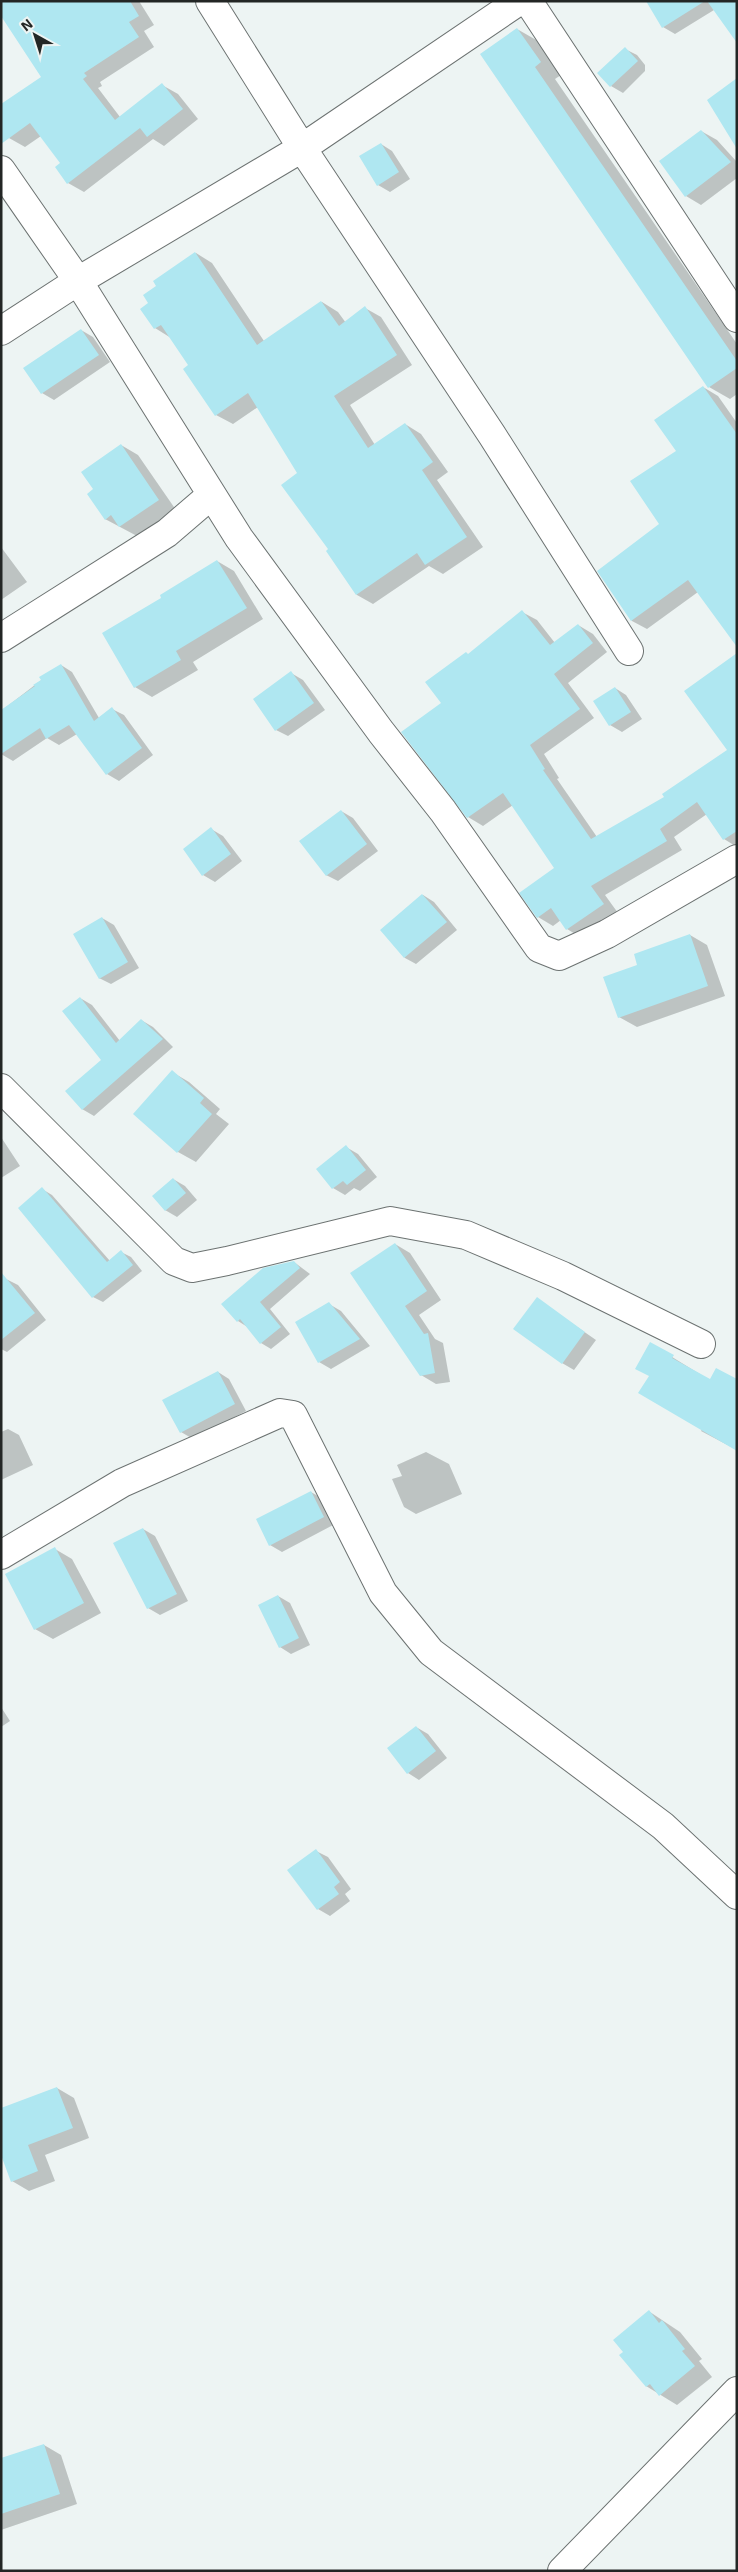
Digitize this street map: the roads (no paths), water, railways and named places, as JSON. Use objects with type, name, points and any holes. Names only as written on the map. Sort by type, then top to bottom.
[{"type":"street","points":[[210,1],[302,148],[492,435],[629,652]]},
{"type":"street","points":[[1,331],[78,281],[302,148],[519,1]]},
{"type":"street","points":[[528,1],[737,318]]},
{"type":"street","points":[[1,170],[78,281],[210,496],[238,538],[358,701],[443,811],[539,948],[559,956],[608,934],[737,859]]},
{"type":"street","points":[[1,638],[167,533],[210,496]]},
{"type":"street","points":[[1,1088],[174,1261],[192,1268],[228,1262],[390,1221],[466,1235],[563,1276],[701,1344]]},
{"type":"street","points":[[1,1555],[122,1483],[280,1413],[293,1415],[383,1593],[431,1652],[663,1826],[737,1895]]},
{"type":"street","points":[[562,2571],[737,2391]]}]
